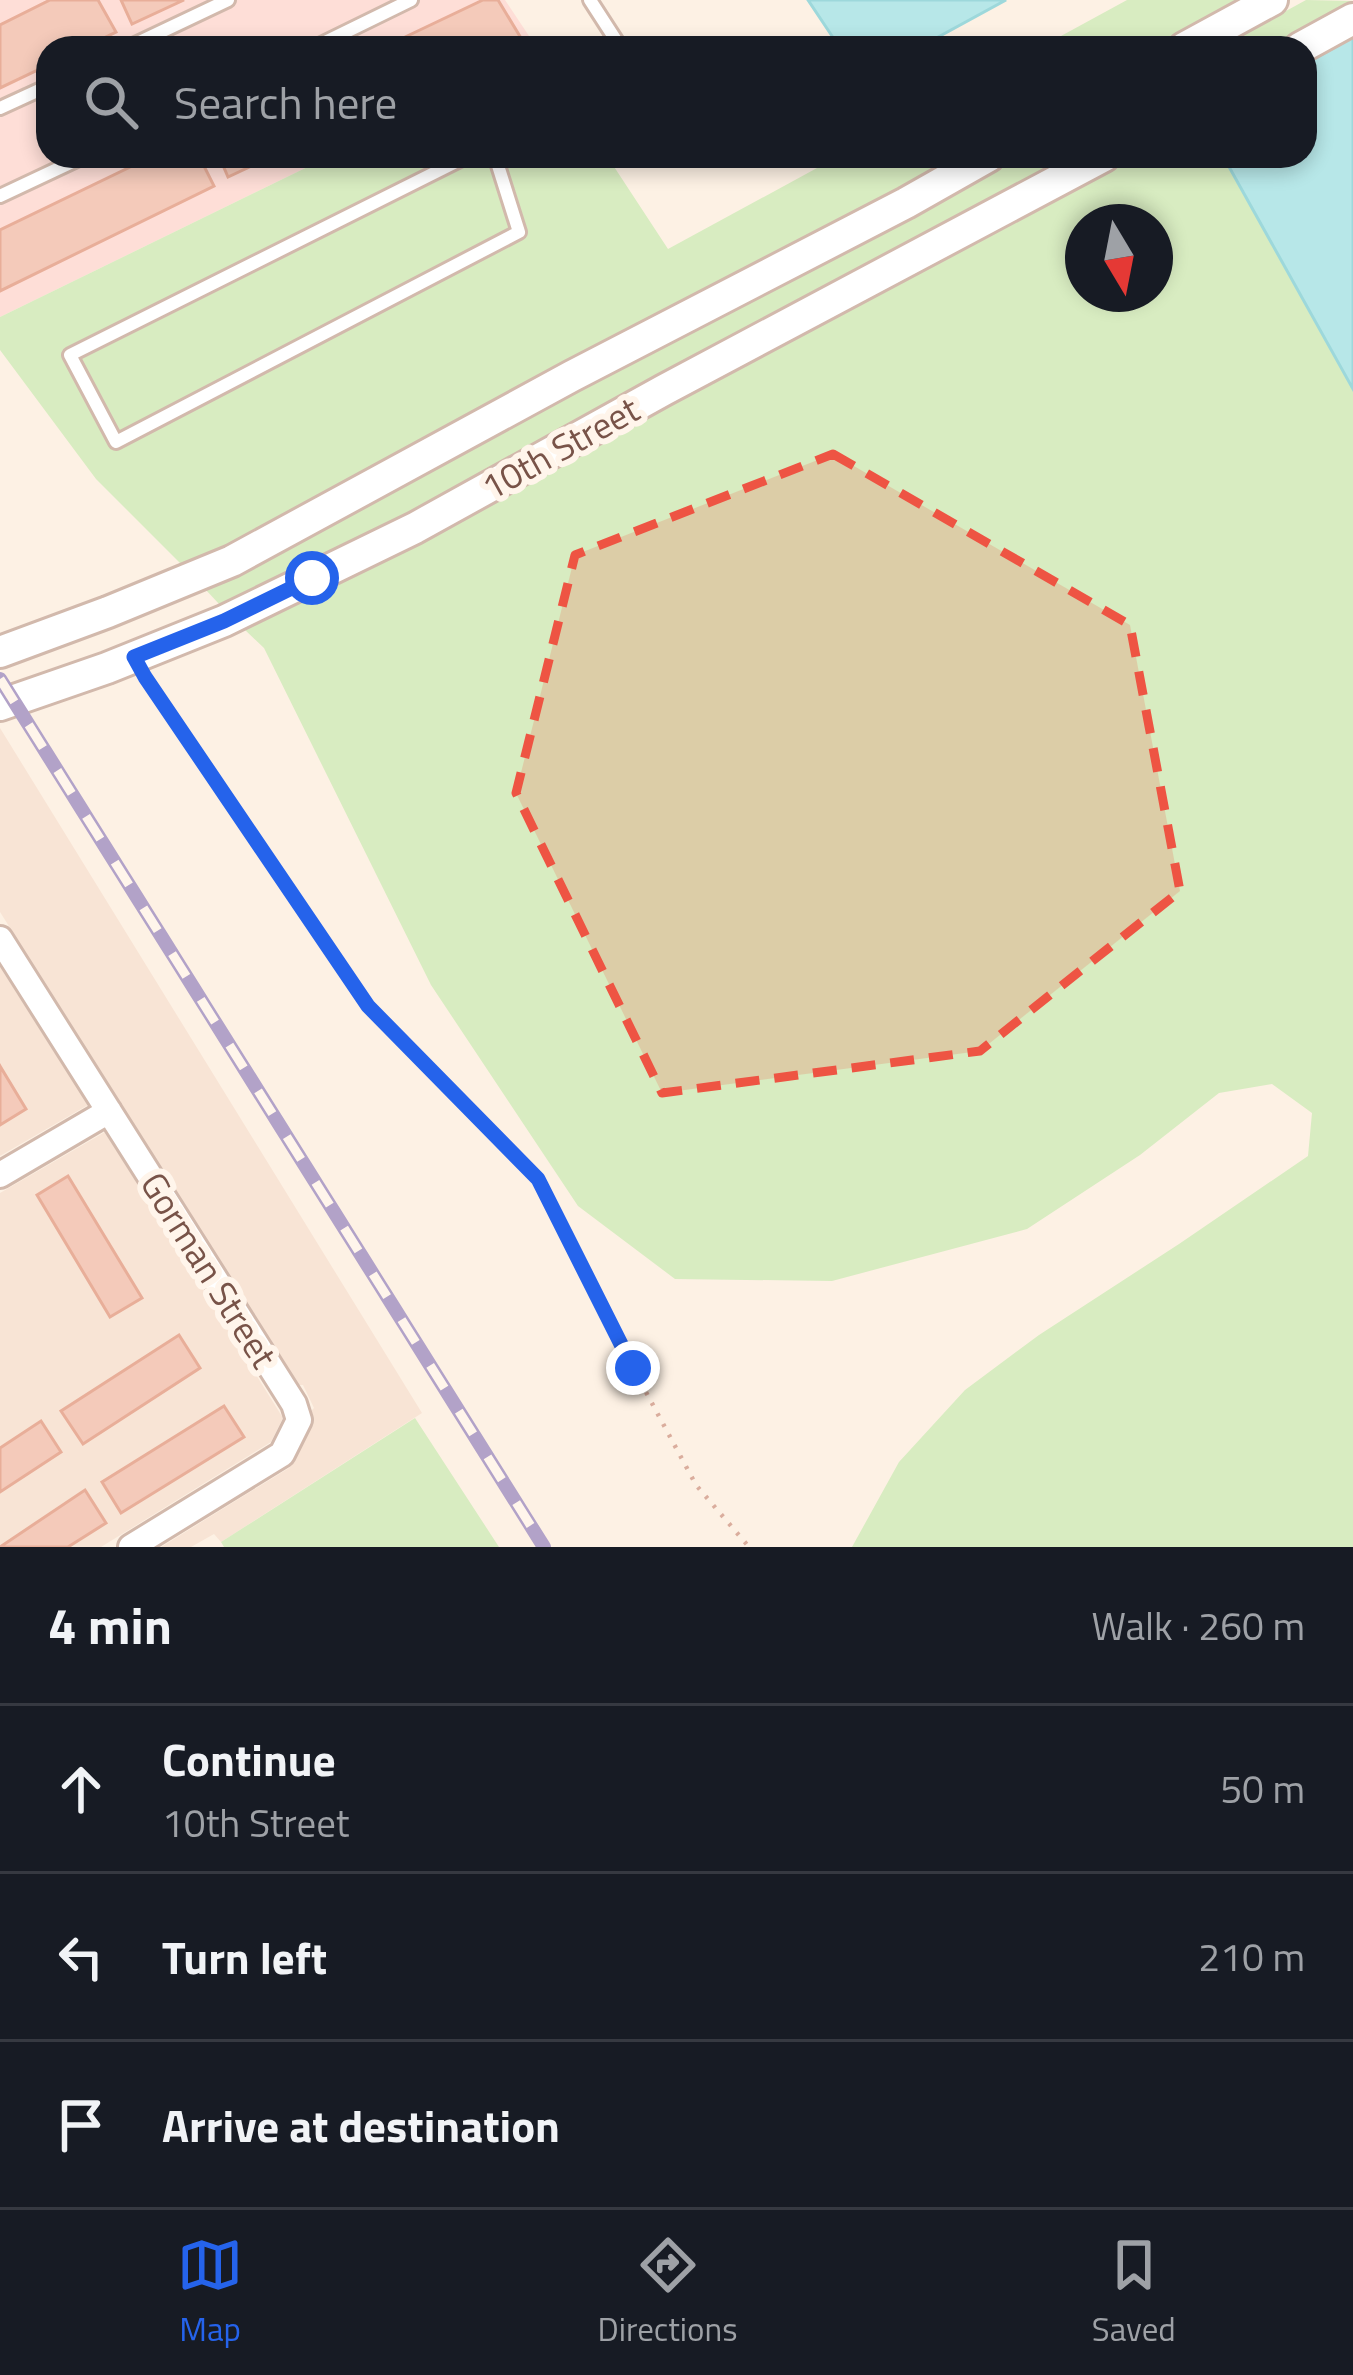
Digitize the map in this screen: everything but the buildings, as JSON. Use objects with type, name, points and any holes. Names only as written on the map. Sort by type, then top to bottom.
[{"type":"street","points":[[1206,36],[1272,0]]},
{"type":"street","points":[[1317,39],[1353,19]]},
{"type":"street","name":"10th Street","points":[[0,652],[232,561],[968,168]]},
{"type":"street","name":"10th Street","points":[[0,705],[224,621],[415,528],[1081,168]]},
{"type":"street","points":[[108,612],[134,657]]},
{"type":"street","name":"Gorman Street","points":[[0,939],[294,1405],[299,1420],[281,1454],[131,1547]]},
{"type":"street","points":[[0,1174],[109,1112]]},
{"type":"lane","points":[[152,36],[228,0]]},
{"type":"lane","points":[[338,36],[411,0]]},
{"type":"lane","points":[[590,0],[613,36]]},
{"type":"lane","points":[[0,108],[36,92]]},
{"type":"lane","points":[[0,196],[60,168]]},
{"type":"lane","points":[[444,168],[70,356],[116,442],[519,232],[499,168]]},
{"type":"path","points":[[134,657],[368,1006],[538,1179],[697,1485],[749,1547]]},
{"type":"highlighted area","points":[[833,454],[1130,625],[1180,891],[980,1051],[662,1093],[516,793],[575,555]]},
{"type":"shaded area","points":[[0,0],[505,0],[529,36],[36,36],[36,168],[305,168],[0,317]]},
{"type":"shaded area","points":[[0,728],[422,1413],[221,1542],[214,1534],[191,1547],[161,1547],[289,1468],[311,1428],[314,1408],[0,912]]},
{"type":"shaded area","points":[[0,967],[88,1105],[0,1156]]},
{"type":"shaded area","points":[[105,1132],[283,1418],[271,1442],[101,1547],[0,1547],[0,1193]]},
{"type":"green space","points":[[1127,0],[1239,0],[1173,36],[1061,36]]},
{"type":"green space","points":[[1306,0],[1353,1],[1289,36],[1240,36]]},
{"type":"green space","points":[[305,168],[615,168],[668,249],[817,168],[935,168],[226,546],[181,564],[96,479],[0,350],[0,317]]},
{"type":"green space","points":[[1000,168],[1048,168],[408,514],[220,605],[205,589],[238,576],[579,391]]},
{"type":"green space","points":[[1115,168],[1230,168],[1353,389],[1353,1547],[852,1547],[899,1462],[965,1390],[1039,1335],[1308,1156],[1312,1113],[1272,1084],[1219,1093],[1140,1155],[1027,1229],[832,1281],[675,1279],[578,1206],[431,985],[264,648],[244,629],[421,543]]},
{"type":"green space","points":[[415,1418],[499,1547],[224,1547],[221,1542]]},
{"type":"water","points":[[808,0],[1006,0],[940,36],[832,36]]},
{"type":"water","points":[[1353,37],[1353,389],[1230,168],[1317,168],[1317,57]]},
{"type":"railway","points":[[0,679],[544,1547]]},
{"type":"route","points":[[312,578],[224,621],[134,657],[368,1006],[538,1179],[633,1368]]}]
